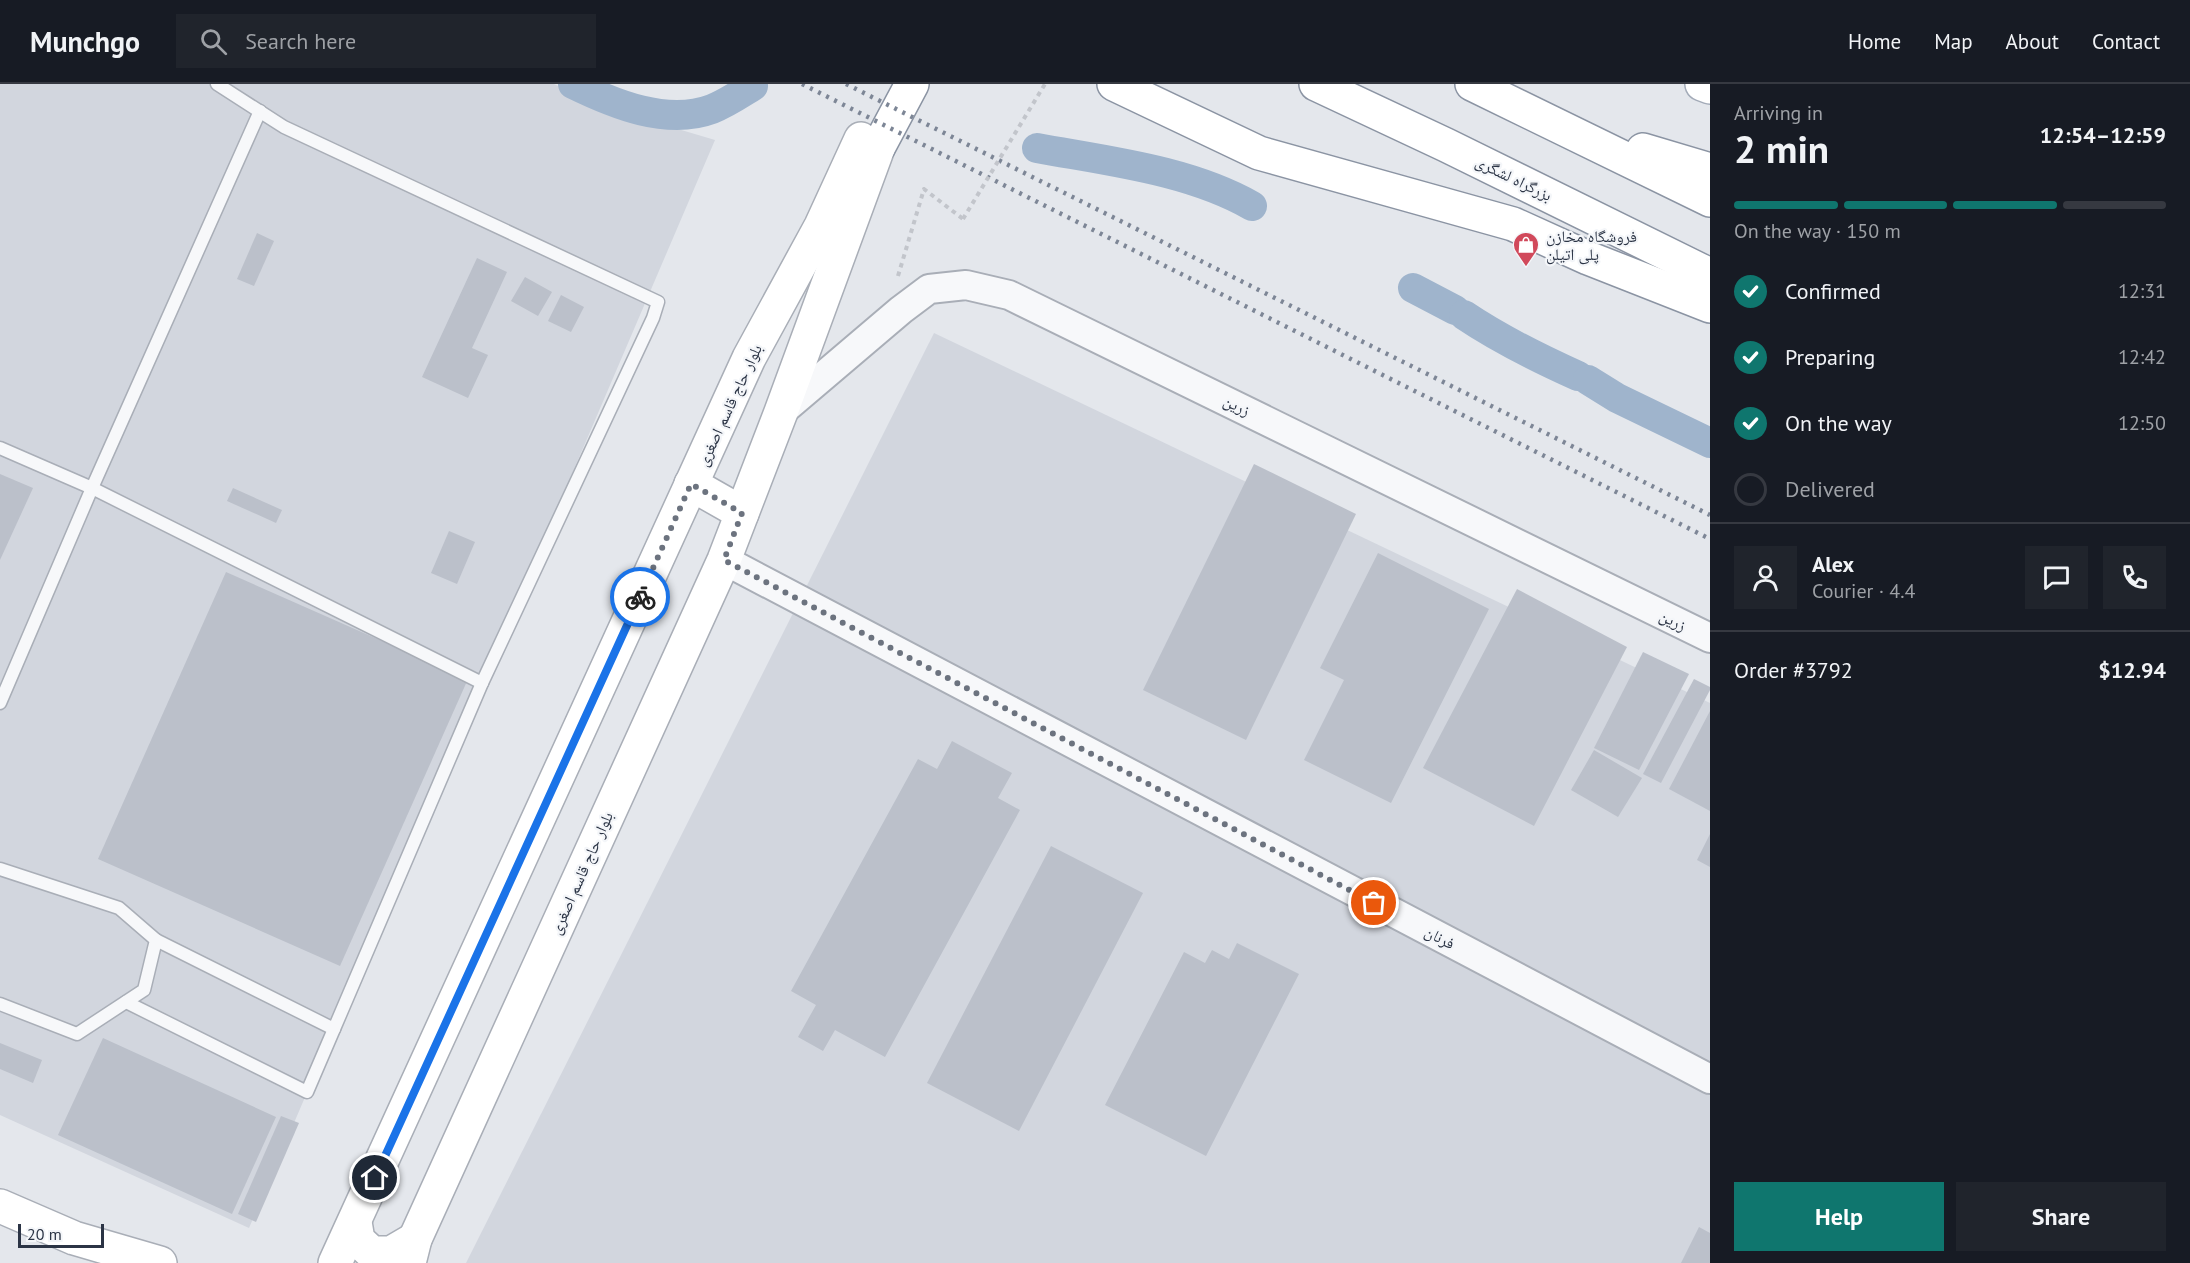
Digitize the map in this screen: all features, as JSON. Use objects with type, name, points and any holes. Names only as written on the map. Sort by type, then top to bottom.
[{"type":"main road","points":[[870,143],[887,84]]},
{"type":"main road","points":[[870,143],[912,84]]},
{"type":"main road","points":[[1114,84],[1259,153],[1513,224],[1588,258],[1710,306]]},
{"type":"main road","name":"بزرگراه لشگری","points":[[1316,84],[1446,145],[1710,275]]},
{"type":"main road","points":[[1472,84],[1710,200]]},
{"type":"main road","points":[[1702,84],[1710,87]]},
{"type":"main road","points":[[1528,111],[1670,159],[1710,170]]},
{"type":"main road","name":"بلوار حاج قاسم اصغری","points":[[412,1251],[724,560],[781,412],[870,143]]},
{"type":"main road","name":"بلوار حاج قاسم اصغری","points":[[335,1263],[749,358],[821,226],[870,143]]},
{"type":"main road","points":[[691,484],[742,513]]},
{"type":"main road","points":[[0,1206],[74,1238],[160,1263]]},
{"type":"main road","points":[[355,1222],[358,1240],[372,1253],[412,1251]]},
{"type":"main road","points":[[74,1238],[116,1263]]},
{"type":"street","name":"زرین","points":[[781,412],[929,289],[966,285],[1009,294],[1710,638]]},
{"type":"street","name":"فرنان","points":[[724,560],[1710,1079]]},
{"type":"lane","points":[[126,1002],[307,1092],[482,683],[653,318],[658,302],[284,127],[217,84]]},
{"type":"lane","points":[[0,703],[92,488],[260,111]]},
{"type":"lane","points":[[0,448],[92,488],[482,683]]},
{"type":"lane","points":[[0,869],[119,908],[156,940],[334,1029]]},
{"type":"lane","points":[[0,1004],[77,1034],[144,990],[156,940]]},
{"type":"path","points":[[901,310],[898,275],[924,189],[963,219],[1045,84]]},
{"type":"shaded area","points":[[0,84],[554,84],[597,105],[715,140],[249,1228],[0,1115]]},
{"type":"shaded area","points":[[934,333],[1710,703],[1710,1263],[466,1263]]},
{"type":"building","points":[[257,233],[274,241],[254,286],[237,279]]},
{"type":"building","points":[[477,258],[507,272],[472,348],[488,355],[468,398],[422,377]]},
{"type":"building","points":[[525,277],[552,292],[538,316],[511,301]]},
{"type":"building","points":[[561,295],[584,307],[571,332],[548,321]]},
{"type":"building","points":[[1254,464],[1356,514],[1246,740],[1143,690]]},
{"type":"building","points":[[0,474],[33,488],[0,560]]},
{"type":"building","points":[[233,488],[282,510],[276,523],[227,501]]},
{"type":"building","points":[[449,531],[475,542],[457,584],[431,573]]},
{"type":"building","points":[[1378,553],[1489,609],[1391,803],[1304,760],[1344,680],[1320,668]]},
{"type":"building","points":[[226,572],[468,679],[340,966],[98,859]]},
{"type":"building","points":[[1517,589],[1627,647],[1534,826],[1423,768]]},
{"type":"building","points":[[1643,652],[1689,674],[1639,770],[1594,748]]},
{"type":"building","points":[[1694,679],[1710,687],[1710,690],[1661,783],[1643,774]]},
{"type":"building","points":[[1710,711],[1710,811],[1669,789]]},
{"type":"building","points":[[952,741],[1012,773],[998,798],[1020,810],[885,1057],[835,1030],[823,1051],[798,1037],[816,1005],[791,991],[918,759],[937,769]]},
{"type":"building","points":[[1594,750],[1642,778],[1618,817],[1571,790]]},
{"type":"building","points":[[1710,834],[1710,867],[1697,860]]},
{"type":"building","points":[[1051,846],[1143,893],[1019,1131],[927,1083]]},
{"type":"building","points":[[1237,943],[1299,974],[1206,1156],[1105,1105],[1184,952],[1205,963],[1212,950],[1229,959]]},
{"type":"building","points":[[103,1038],[276,1117],[232,1214],[58,1135]]},
{"type":"building","points":[[0,1043],[42,1060],[33,1083],[0,1069]]},
{"type":"building","points":[[281,1116],[299,1123],[256,1222],[238,1214]]},
{"type":"building","points":[[1699,1227],[1710,1233],[1710,1263],[1681,1263]]},
{"type":"waterway","points":[[573,84],[623,105],[659,114],[677,115],[695,114],[712,109],[753,86]]},
{"type":"waterway","points":[[1037,148],[1175,175],[1228,194],[1252,206]]},
{"type":"waterway","points":[[1413,288],[1455,310]]},
{"type":"waterway","points":[[1464,315],[1520,348],[1578,376]]},
{"type":"waterway","points":[[1588,380],[1617,398],[1710,443]]},
{"type":"railway","points":[[802,84],[1710,539]]},
{"type":"railway","points":[[846,84],[1710,515]]},
{"type":"way so far","points":[[640,597],[691,484],[742,513],[724,560],[1374,903]]},
{"type":"place","name":"فروشگاه مخازن پلی اتیلن","points":[[1526,268]]},
{"type":"route","points":[[375,1178],[640,597]]}]
